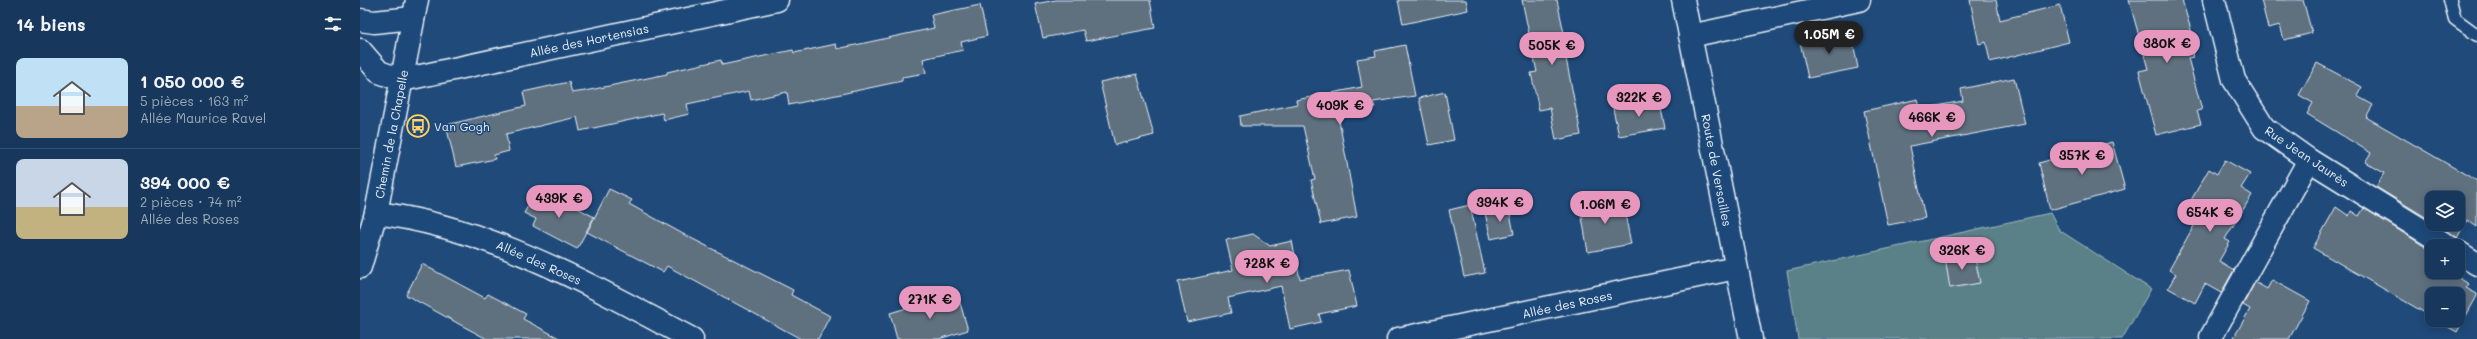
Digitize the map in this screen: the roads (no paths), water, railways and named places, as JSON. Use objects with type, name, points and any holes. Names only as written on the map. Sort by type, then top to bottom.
[{"type":"street","name":"Allée des Hortensias","points":[[402,80],[777,0]]},
{"type":"street","name":"Route de Versailles","points":[[1683,0],[1751,339]]},
{"type":"street","points":[[1690,36],[1859,0]]},
{"type":"street","name":"Rue Jean Jaurès","points":[[2214,0],[2234,80],[2264,128],[2309,160],[2437,239]]},
{"type":"street","name":"Chemin de la Chapelle","points":[[360,267],[376,213],[415,9]]},
{"type":"street","points":[[360,20],[374,22],[415,9]]},
{"type":"street","points":[[360,50],[378,72],[402,80]]},
{"type":"street","points":[[2211,337],[2309,160]]},
{"type":"street","name":"Allée des Roses","points":[[376,213],[406,217],[479,236],[571,275],[692,339]]},
{"type":"street","points":[[2465,256],[2477,264]]},
{"type":"street","name":"Allée des Roses","points":[[1398,339],[1736,268]]},
{"type":"lane","points":[[2450,0],[2455,19],[2477,35]]},
{"type":"place","name":"Van Gogh","points":[[418,126]]}]
